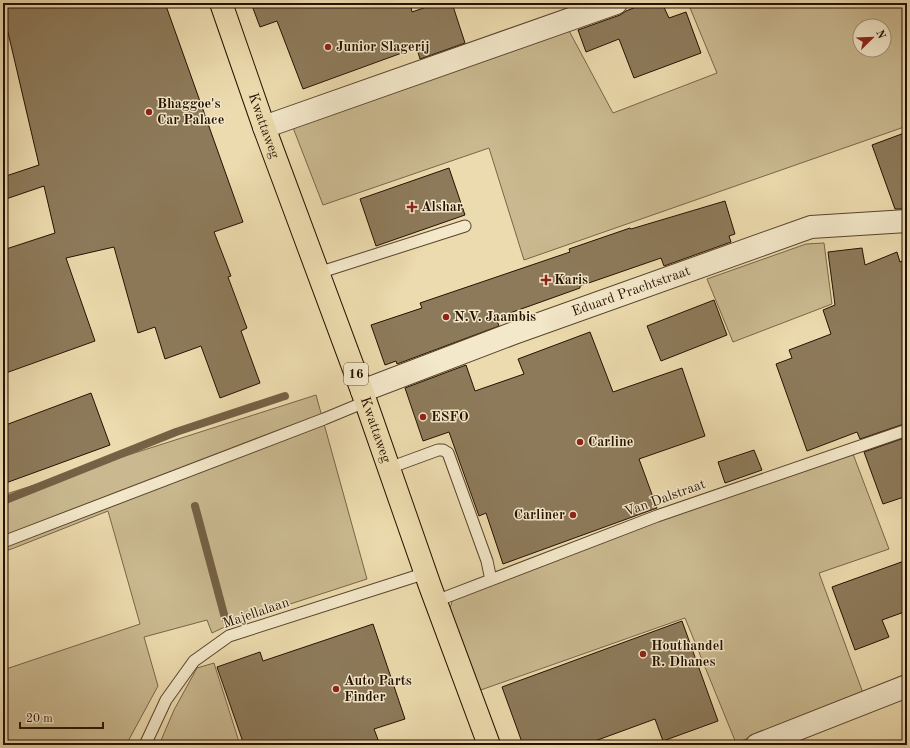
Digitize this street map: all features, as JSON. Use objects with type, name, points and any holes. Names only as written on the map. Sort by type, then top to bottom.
[{"type":"main road","name":"Kwattaweg","points":[[221,3],[264,127],[364,396],[436,601],[489,745]]},
{"type":"street","points":[[264,127],[616,3]]},
{"type":"street","name":"Eduard Prachtstraat","points":[[364,396],[514,333],[811,227],[907,221]]},
{"type":"street","points":[[757,745],[907,686]]},
{"type":"lane","points":[[318,273],[465,226]]},
{"type":"lane","points":[[3,542],[364,396]]},
{"type":"lane","name":"Van Dalstraat","points":[[436,601],[657,516],[907,430]]},
{"type":"lane","points":[[389,468],[438,450],[443,450],[448,453],[487,561],[491,580]]},
{"type":"lane","name":"Majellalaan","points":[[145,745],[166,700],[194,661],[229,636],[426,573]]},
{"type":"shaded area","points":[[688,3],[907,3],[907,126],[524,260],[489,148],[323,205],[292,125],[567,27],[613,113],[717,73]]},
{"type":"shaded area","points":[[824,243],[832,304],[733,342],[707,279],[806,244]]},
{"type":"shaded area","points":[[316,395],[367,579],[235,622],[212,633],[207,620],[144,637],[158,686],[126,745],[3,745],[3,670],[140,624],[108,511],[3,552],[3,495]]},
{"type":"shaded area","points":[[853,454],[889,549],[819,573],[863,693],[736,743],[685,618],[475,692],[447,617],[453,599],[468,586]]},
{"type":"shaded area","points":[[214,663],[240,745],[159,745],[174,710],[197,668]]},
{"type":"building","points":[[3,3],[165,3],[243,222],[214,232],[231,276],[228,277],[247,328],[241,331],[260,383],[220,398],[201,346],[165,359],[155,327],[138,333],[114,247],[66,258],[95,341],[3,374],[3,250],[55,233],[44,186],[3,200],[3,177],[39,165],[3,11]]},
{"type":"building","points":[[251,3],[410,3],[412,12],[438,3],[452,3],[465,43],[420,59],[417,49],[410,50],[303,89],[277,21],[260,27]]},
{"type":"building","points":[[646,3],[662,3],[669,18],[686,12],[701,53],[634,78],[619,39],[586,52],[578,30],[620,15]]},
{"type":"building","points":[[907,132],[907,209],[895,209],[872,145]]},
{"type":"building","name":"Alshar","points":[[449,168],[465,215],[376,246],[360,199]]},
{"type":"building","points":[[725,201],[735,234],[729,236],[731,242],[664,266],[661,258],[580,286],[580,288],[496,318],[499,326],[397,364],[396,361],[385,365],[371,325],[422,308],[420,303],[570,252],[569,249],[630,228],[631,229]]},
{"type":"building","points":[[862,248],[865,265],[897,252],[900,262],[907,260],[907,423],[860,439],[857,432],[807,451],[776,364],[792,358],[789,350],[831,334],[823,310],[835,305],[828,252]]},
{"type":"building","points":[[714,300],[727,335],[661,361],[647,326]]},
{"type":"building","points":[[590,332],[613,392],[682,368],[705,436],[639,459],[657,508],[503,564],[486,513],[479,516],[449,432],[423,441],[405,388],[466,365],[475,391],[524,374],[518,359]]},
{"type":"building","points":[[91,393],[110,445],[3,484],[3,426]]},
{"type":"building","points":[[907,437],[907,496],[883,504],[864,452]]},
{"type":"building","points":[[754,450],[762,470],[725,483],[718,462]]},
{"type":"building","points":[[907,560],[907,611],[882,620],[889,637],[855,650],[832,587]]},
{"type":"building","name":"Houthandel R. Dhanes","points":[[682,621],[718,721],[663,741],[655,719],[584,745],[523,745],[502,687]]},
{"type":"building","name":"Auto Parts Finder","points":[[373,624],[405,719],[374,729],[380,745],[244,745],[217,667],[260,652],[263,661]]},
{"type":"waterway","points":[[3,501],[176,432],[285,396]]},
{"type":"waterway","points":[[195,506],[225,618]]},
{"type":"place","name":"Junior Slagerij","points":[[328,47]]},
{"type":"place","name":"Bhaggoe's Car Palace","points":[[149,112]]},
{"type":"place","name":"Alshar","points":[[412,207]]},
{"type":"place","name":"Karis","points":[[546,280]]},
{"type":"place","name":"N.V. Jaambis","points":[[446,317]]},
{"type":"place","name":"ESFO","points":[[423,417]]},
{"type":"place","name":"Carline","points":[[580,442]]},
{"type":"place","name":"Carliner","points":[[573,515]]},
{"type":"place","name":"Houthandel R. Dhanes","points":[[643,654]]},
{"type":"place","name":"Auto Parts Finder","points":[[336,689]]}]
